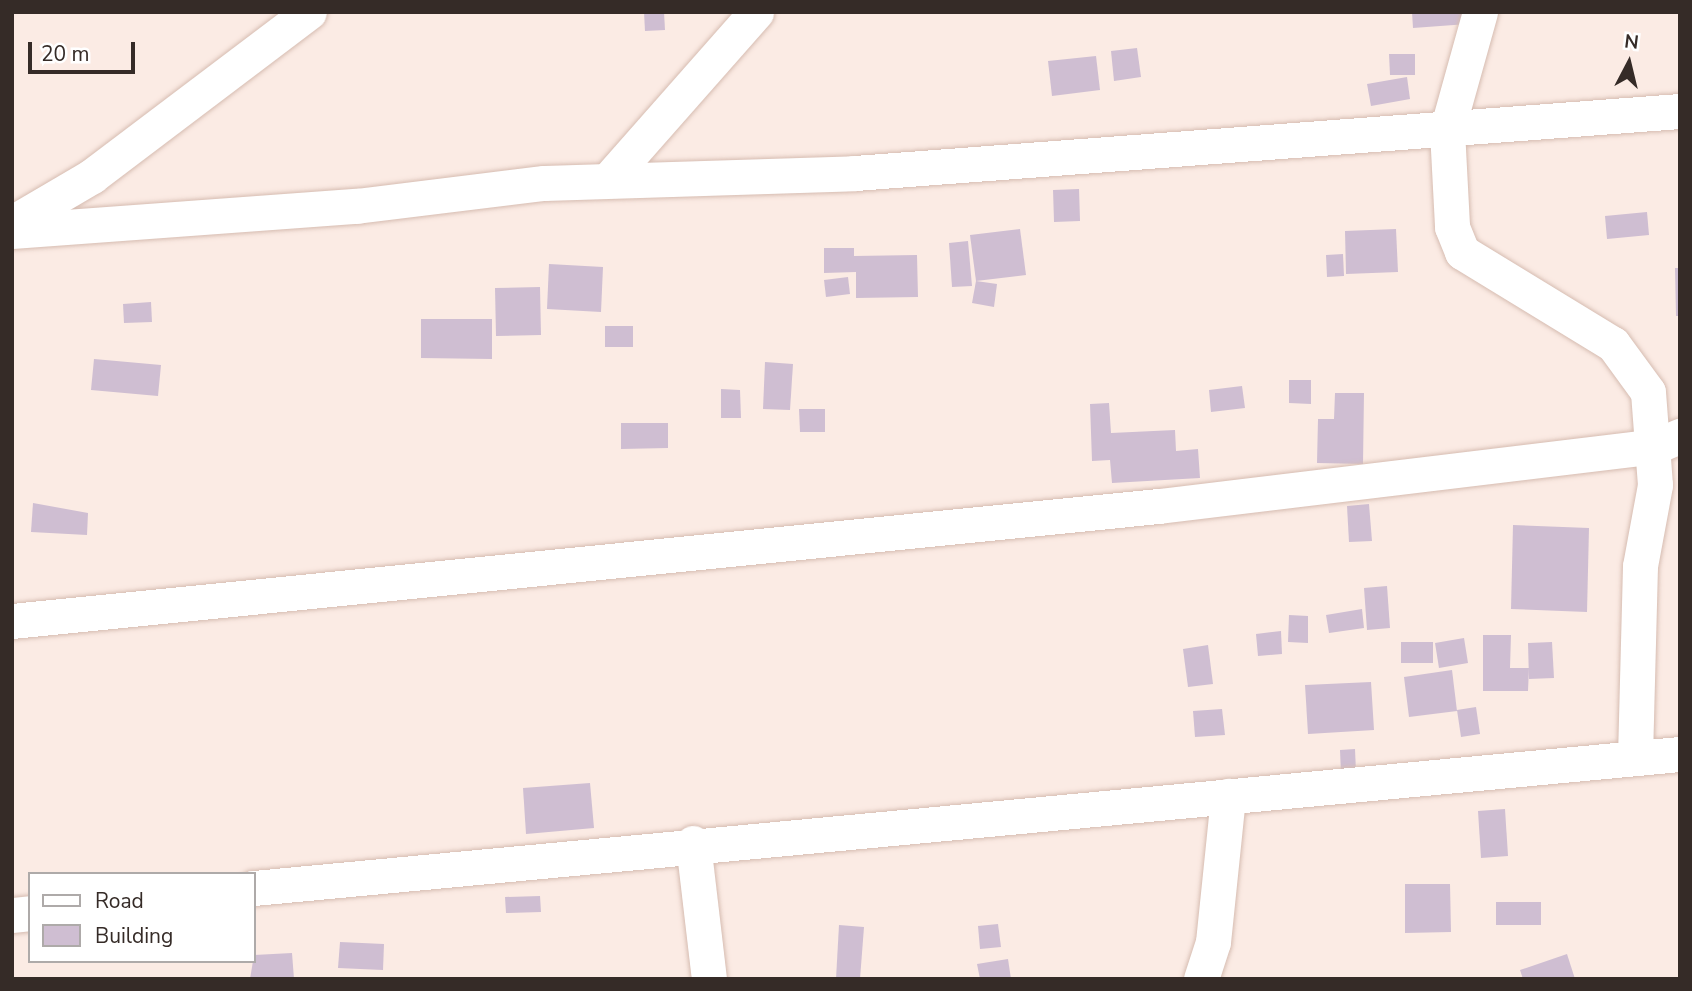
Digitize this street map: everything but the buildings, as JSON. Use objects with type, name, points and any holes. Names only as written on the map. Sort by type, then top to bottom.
[{"type":"street","points":[[12,223],[92,176],[309,12]]},
{"type":"street","points":[[608,180],[756,12]]},
{"type":"street","points":[[1480,12],[1447,130],[1452,226],[1462,252],[1613,344],[1648,392],[1668,441],[1640,566],[1635,758]]},
{"type":"street","points":[[12,230],[608,180],[855,173],[1680,111]]},
{"type":"street","points":[[12,621],[1159,506],[1668,441]]},
{"type":"street","points":[[256,888],[693,843],[1680,754]]},
{"type":"street","points":[[1201,979],[1213,942],[1228,796]]},
{"type":"street","points":[[693,843],[709,979]]}]
